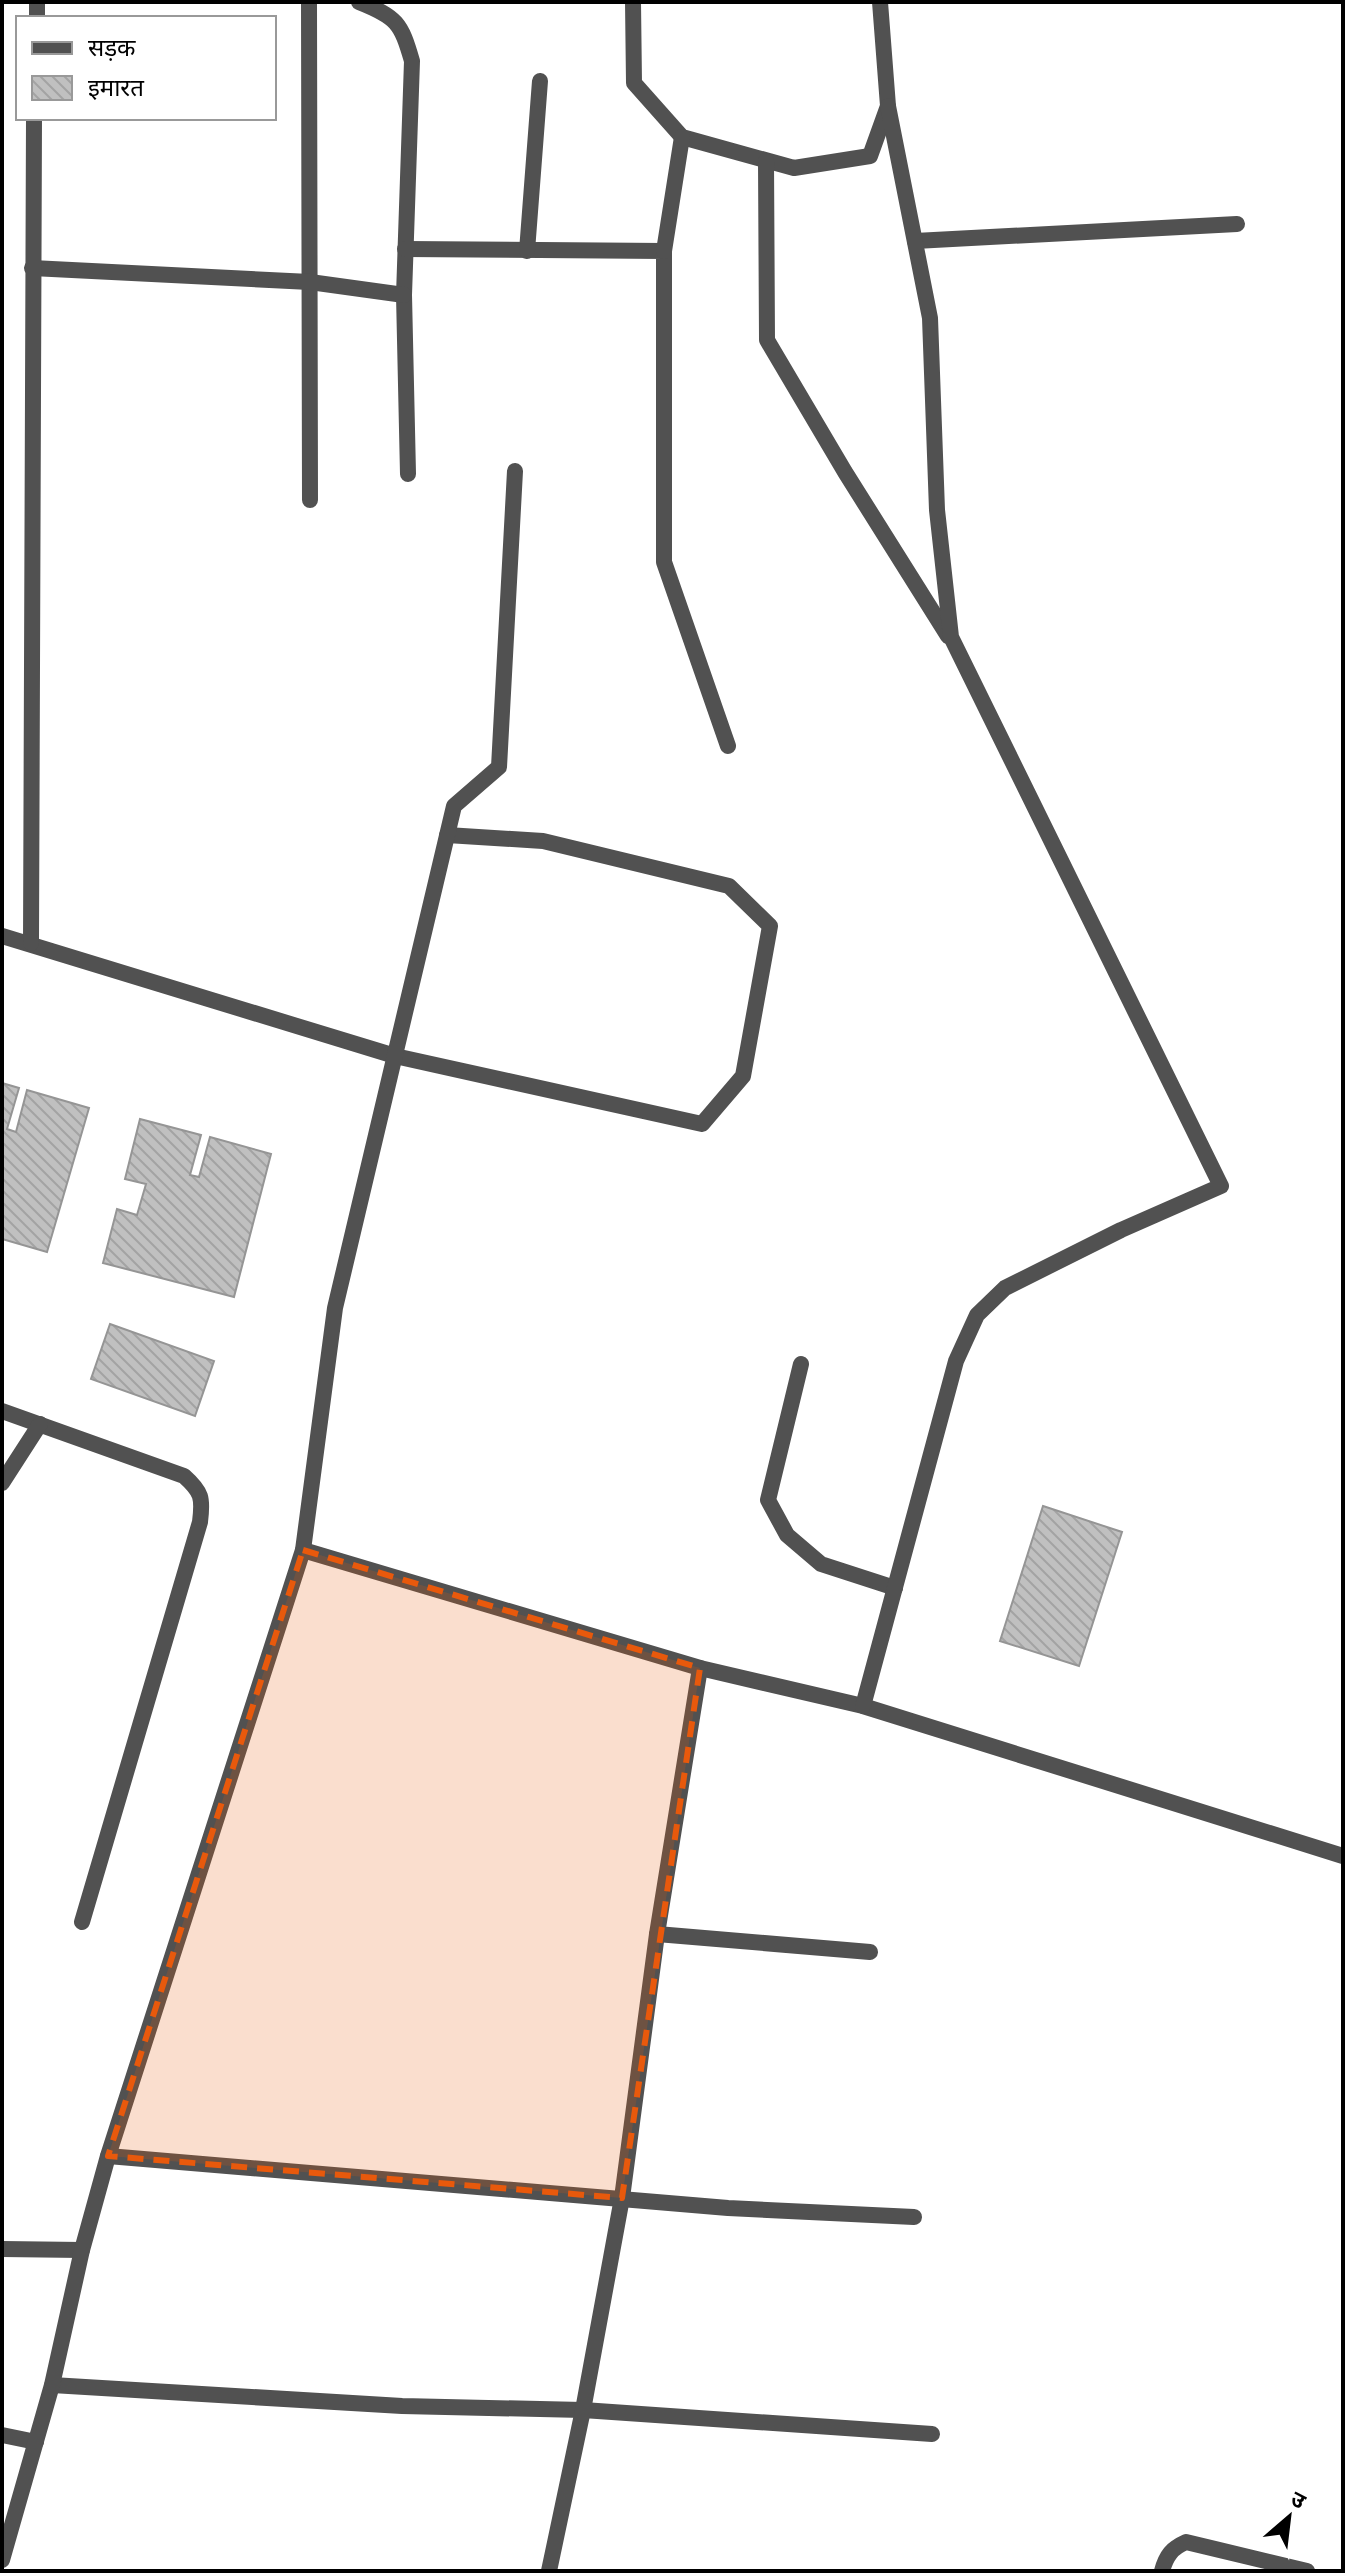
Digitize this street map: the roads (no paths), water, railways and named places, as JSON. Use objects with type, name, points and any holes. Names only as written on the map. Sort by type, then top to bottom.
[{"type":"street","points":[[309,2],[310,500]]},
{"type":"street","points":[[359,2],[386,13],[403,31],[412,61],[404,295],[408,474]]},
{"type":"street","points":[[633,2],[634,83],[682,137],[794,168],[870,156],[888,106]]},
{"type":"street","points":[[863,1706],[956,1361],[977,1315],[1005,1288],[1121,1230],[1221,1186],[951,637],[937,510],[930,318],[888,106],[880,2]]},
{"type":"street","points":[[527,251],[540,81]]},
{"type":"street","points":[[31,943],[34,120]]},
{"type":"street","points":[[682,137],[664,251],[664,562],[728,746]]},
{"type":"street","points":[[766,161],[767,340],[958,652]]},
{"type":"street","points":[[915,241],[1237,224]]},
{"type":"street","points":[[405,249],[664,251]]},
{"type":"street","points":[[32,268],[310,282],[404,295]]},
{"type":"street","points":[[2,2560],[52,2385],[82,2250],[108,2156],[303,1550],[335,1308],[454,806],[499,767],[515,471]]},
{"type":"street","points":[[2,936],[395,1056],[702,1124],[743,1076],[770,926],[729,886],[543,841],[447,835]]},
{"type":"street","points":[[801,1364],[768,1500],[787,1535],[821,1564],[895,1588]]},
{"type":"street","points":[[2,1411],[184,1476],[196,1487],[202,1501],[200,1522],[82,1922]]},
{"type":"street","points":[[2,1483],[40,1424]]},
{"type":"street","points":[[303,1550],[700,1668],[863,1706],[1343,1856]]},
{"type":"street","points":[[549,2571],[583,2410],[622,2198],[657,1934],[700,1668]]},
{"type":"street","points":[[657,1934],[870,1952]]},
{"type":"street","points":[[108,2156],[728,2208],[914,2217]]},
{"type":"street","points":[[2,2249],[82,2250]]},
{"type":"street","points":[[52,2385],[402,2406],[583,2410],[932,2434]]},
{"type":"street","points":[[2,2435],[36,2442]]},
{"type":"street","points":[[1162,2571],[1174,2546],[1186,2542],[1307,2571]]}]
